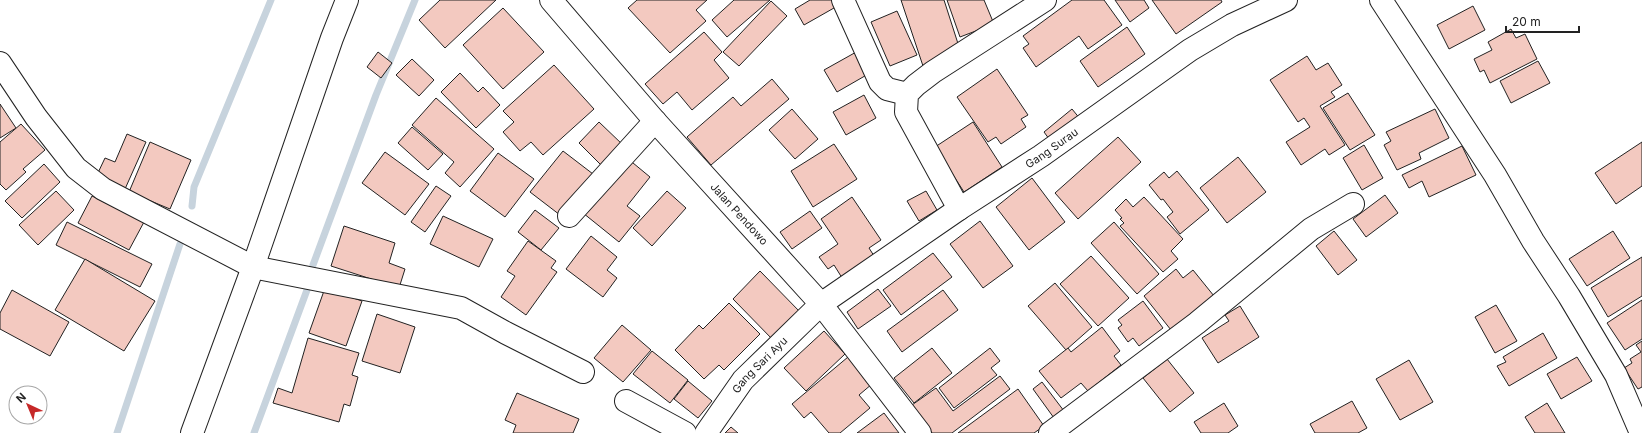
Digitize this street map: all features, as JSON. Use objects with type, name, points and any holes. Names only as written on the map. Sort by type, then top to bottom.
[{"type":"street","points":[[192,433],[253,267],[332,38],[347,0]]},
{"type":"street","name":"Jalan Pendowo","points":[[551,0],[655,121],[821,304],[920,433]]},
{"type":"street","points":[[843,0],[880,82],[887,89],[907,94]]},
{"type":"street","points":[[959,209],[906,112],[907,94],[933,72],[1045,0]]},
{"type":"street","name":"Gang Surau","points":[[821,304],[959,209],[1041,156],[1190,50],[1232,25],[1286,0]]},
{"type":"street","points":[[1382,0],[1495,175],[1533,241],[1616,374],[1641,433]]},
{"type":"street","points":[[0,63],[36,117],[76,168],[103,190],[253,267],[461,308],[506,333],[583,372]]},
{"type":"street","points":[[570,216],[655,121]]},
{"type":"street","points":[[1050,433],[1197,323],[1311,229],[1353,204]]},
{"type":"street","name":"Gang Sari Ayu","points":[[706,433],[744,380],[821,304]]},
{"type":"street","points":[[626,401],[685,433]]},
{"type":"building","points":[[440,0],[496,0],[445,48],[419,20]]},
{"type":"building","points":[[637,0],[707,0],[696,10],[706,21],[670,53],[628,8]]},
{"type":"building","points":[[734,0],[770,0],[727,37],[712,20]]},
{"type":"building","points":[[810,0],[838,0],[841,4],[804,25],[795,9]]},
{"type":"building","points":[[901,0],[944,0],[961,53],[923,66]]},
{"type":"building","points":[[947,0],[984,0],[994,24],[960,37]]},
{"type":"building","points":[[1072,0],[1104,0],[1122,25],[1088,49],[1079,36],[1036,67],[1023,48],[1029,44],[1023,36]]},
{"type":"building","points":[[1115,0],[1144,0],[1149,8],[1130,22]]},
{"type":"building","points":[[1152,0],[1221,0],[1222,2],[1176,34]]},
{"type":"building","points":[[771,1],[787,16],[739,66],[723,52]]},
{"type":"building","points":[[1473,6],[1485,30],[1449,49],[1437,25]]},
{"type":"building","points":[[503,8],[544,52],[503,89],[463,45]]},
{"type":"building","points":[[897,11],[917,55],[890,66],[871,22]]},
{"type":"building","points":[[1127,27],[1145,54],[1098,87],[1080,61]]},
{"type":"building","points":[[1511,29],[1516,38],[1525,34],[1537,59],[1490,83],[1484,70],[1480,72],[1474,59],[1492,50],[1488,42]]},
{"type":"building","points":[[704,32],[722,52],[714,60],[729,78],[692,110],[677,92],[663,104],[645,84]]},
{"type":"building","points":[[858,51],[870,73],[837,92],[824,70]]},
{"type":"building","points":[[378,52],[392,63],[381,78],[367,67]]},
{"type":"building","points":[[1307,56],[1316,70],[1328,63],[1342,85],[1331,92],[1335,97],[1320,106],[1345,145],[1329,155],[1325,149],[1301,165],[1286,142],[1310,127],[1304,118],[1298,122],[1270,80]]},
{"type":"building","points":[[412,59],[434,80],[419,96],[396,75]]},
{"type":"building","points":[[1538,61],[1550,83],[1511,103],[1500,81]]},
{"type":"building","points":[[554,65],[594,109],[543,155],[531,142],[520,151],[503,132],[514,122],[503,111]]},
{"type":"building","points":[[997,69],[1028,115],[1021,119],[1026,127],[1001,144],[996,137],[988,142],[957,97]]},
{"type":"building","points":[[460,73],[478,92],[483,87],[500,105],[476,128],[441,92]]},
{"type":"building","points":[[772,79],[789,99],[711,165],[687,137],[733,97],[741,106]]},
{"type":"building","points":[[1348,93],[1375,135],[1350,150],[1323,108]]},
{"type":"building","points":[[864,95],[876,118],[846,135],[833,112]]},
{"type":"building","points":[[436,98],[494,149],[460,187],[445,173],[454,162],[412,125]]},
{"type":"building","points":[[0,104],[16,128],[0,138]]},
{"type":"building","points":[[792,109],[818,139],[795,159],[769,130]]},
{"type":"building","points":[[1072,109],[1081,120],[1052,143],[1044,132]]},
{"type":"building","points":[[1435,109],[1449,138],[1419,153],[1421,159],[1397,170],[1384,145],[1391,141],[1386,132]]},
{"type":"building","points":[[599,122],[623,145],[603,167],[579,143]]},
{"type":"building","points":[[973,122],[1002,167],[964,192],[935,147]]},
{"type":"building","points":[[21,124],[45,150],[23,169],[26,172],[6,190],[0,184],[0,142]]},
{"type":"building","points":[[412,127],[443,154],[428,170],[398,143]]},
{"type":"building","points":[[127,134],[146,142],[125,189],[96,177],[105,158],[115,162]]},
{"type":"building","points":[[1118,137],[1141,162],[1078,219],[1055,193]]},
{"type":"building","points":[[150,142],[191,160],[170,209],[129,192]]},
{"type":"building","points":[[1642,142],[1642,186],[1616,204],[1595,173]]},
{"type":"building","points":[[834,144],[857,179],[813,207],[791,171]]},
{"type":"building","points":[[1364,145],[1383,178],[1362,190],[1343,158]]},
{"type":"building","points":[[1462,146],[1476,175],[1429,197],[1422,181],[1409,188],[1402,175]]},
{"type":"building","points":[[563,151],[593,174],[560,215],[530,192]]},
{"type":"building","points":[[385,152],[429,184],[405,215],[362,183]]},
{"type":"building","points":[[498,153],[534,179],[505,217],[470,191]]},
{"type":"building","points":[[1238,157],[1266,192],[1227,223],[1200,188]]},
{"type":"building","points":[[627,158],[650,177],[627,206],[640,216],[619,242],[583,213]]},
{"type":"building","points":[[44,164],[60,182],[22,218],[5,201]]},
{"type":"building","points":[[1177,171],[1209,210],[1180,234],[1167,217],[1173,212],[1149,185],[1164,172],[1169,178]]},
{"type":"building","points":[[1032,178],[1065,222],[1029,250],[996,207]]},
{"type":"building","points":[[436,186],[451,196],[425,232],[411,222]]},
{"type":"building","points":[[56,191],[74,210],[38,245],[19,225]]},
{"type":"building","points":[[667,191],[686,208],[652,246],[633,228]]},
{"type":"building","points":[[926,191],[937,210],[919,221],[907,201]]},
{"type":"building","points":[[1385,195],[1398,213],[1366,237],[1353,219]]},
{"type":"building","points":[[92,196],[144,222],[129,250],[78,223]]},
{"type":"building","points":[[852,197],[881,240],[869,248],[876,259],[844,281],[834,265],[828,269],[819,257],[838,244],[821,219]]},
{"type":"building","points":[[1144,197],[1183,239],[1171,251],[1178,259],[1163,272],[1120,226],[1124,223],[1120,219],[1122,218],[1115,210],[1126,199],[1133,207]]},
{"type":"building","points":[[535,210],[559,228],[541,250],[518,232]]},
{"type":"building","points":[[810,211],[822,228],[792,249],[780,232]]},
{"type":"building","points":[[443,216],[493,239],[479,267],[430,244]]},
{"type":"building","points":[[980,221],[1013,266],[983,288],[950,244]]},
{"type":"building","points":[[67,222],[152,264],[140,287],[56,245]]},
{"type":"building","points":[[1114,222],[1159,274],[1137,294],[1091,243]]},
{"type":"building","points":[[344,226],[395,243],[389,263],[405,269],[399,288],[331,266]]},
{"type":"building","points":[[1334,231],[1357,260],[1338,275],[1316,246]]},
{"type":"building","points":[[1613,231],[1630,258],[1587,286],[1569,259]]},
{"type":"building","points":[[591,236],[617,257],[607,270],[617,278],[603,297],[566,269]]},
{"type":"building","points":[[528,241],[556,261],[551,268],[557,272],[526,315],[501,297],[515,276],[507,271]]},
{"type":"building","points":[[933,253],[952,277],[901,315],[883,290]]},
{"type":"building","points":[[1091,256],[1129,298],[1098,326],[1060,284]]},
{"type":"building","points":[[1642,257],[1642,296],[1608,317],[1591,288]]},
{"type":"building","points":[[85,259],[155,301],[124,351],[55,310]]},
{"type":"building","points":[[1176,269],[1183,278],[1193,270],[1214,296],[1171,330],[1144,296]]},
{"type":"building","points":[[760,271],[801,313],[774,341],[733,299]]},
{"type":"building","points":[[1055,283],[1092,327],[1066,350],[1028,306]]},
{"type":"building","points":[[325,288],[362,301],[346,346],[309,333]]},
{"type":"building","points":[[878,289],[891,306],[858,329],[847,312]]},
{"type":"building","points":[[12,290],[69,322],[50,356],[0,329],[0,313]]},
{"type":"building","points":[[943,290],[958,310],[902,352],[887,331]]},
{"type":"building","points":[[1642,300],[1642,339],[1625,350],[1607,323]]},
{"type":"building","points":[[1143,301],[1163,328],[1139,346],[1133,338],[1128,342],[1118,328],[1122,325],[1118,320]]},
{"type":"building","points":[[729,303],[760,334],[724,370],[719,365],[704,379],[675,350],[699,325],[703,329]]},
{"type":"building","points":[[1496,305],[1517,341],[1495,353],[1475,317]]},
{"type":"building","points":[[1240,306],[1259,337],[1218,363],[1202,338],[1229,321],[1225,315]]},
{"type":"building","points":[[377,314],[415,327],[400,373],[362,361]]},
{"type":"building","points":[[622,325],[651,350],[623,382],[594,358]]},
{"type":"building","points":[[1102,327],[1120,351],[1114,356],[1121,365],[1088,391],[1081,383],[1061,398],[1039,371],[1068,348],[1071,352]]},
{"type":"building","points":[[824,331],[845,354],[806,391],[784,368]]},
{"type":"building","points":[[1543,333],[1557,358],[1509,386],[1497,366],[1506,362],[1503,357]]},
{"type":"building","points":[[308,338],[359,353],[352,375],[358,377],[350,406],[344,404],[339,422],[273,403],[278,388],[292,393]]},
{"type":"building","points":[[1642,341],[1642,387],[1638,389],[1624,368],[1632,363],[1630,359],[1641,352],[1636,345]]},
{"type":"building","points":[[932,348],[952,373],[914,403],[894,378]]},
{"type":"building","points":[[990,348],[1000,361],[991,368],[997,375],[954,408],[939,388]]},
{"type":"building","points":[[652,351],[688,380],[670,403],[633,374]]},
{"type":"building","points":[[848,357],[872,384],[859,395],[870,408],[840,433],[829,433],[811,412],[804,418],[792,404]]},
{"type":"building","points":[[1577,357],[1592,381],[1561,399],[1547,374]]},
{"type":"building","points":[[1167,359],[1194,393],[1170,412],[1143,378]]},
{"type":"building","points":[[1409,360],[1433,402],[1400,420],[1376,379]]},
{"type":"building","points":[[1000,376],[1010,389],[952,433],[932,433],[912,405],[936,388],[953,411]]},
{"type":"building","points":[[688,381],[712,401],[698,418],[674,399]]},
{"type":"building","points":[[1042,382],[1064,411],[1054,418],[1033,389]]},
{"type":"building","points":[[1018,389],[1044,426],[1034,433],[958,433]]},
{"type":"building","points":[[517,393],[579,419],[573,433],[513,433],[516,425],[505,420]]},
{"type":"building","points":[[1352,401],[1367,428],[1358,433],[1315,433],[1310,424]]},
{"type":"building","points":[[1224,403],[1238,426],[1228,433],[1201,433],[1194,422]]},
{"type":"building","points":[[1547,403],[1565,433],[1535,433],[1525,417]]},
{"type":"building","points":[[884,413],[899,433],[857,433]]},
{"type":"building","points":[[731,427],[738,433],[725,433]]},
{"type":"waterway","points":[[192,206],[194,187],[271,0]]},
{"type":"waterway","points":[[313,265],[376,95],[415,0]]},
{"type":"waterway","points":[[117,433],[180,244]]},
{"type":"waterway","points":[[254,433],[307,290]]}]
